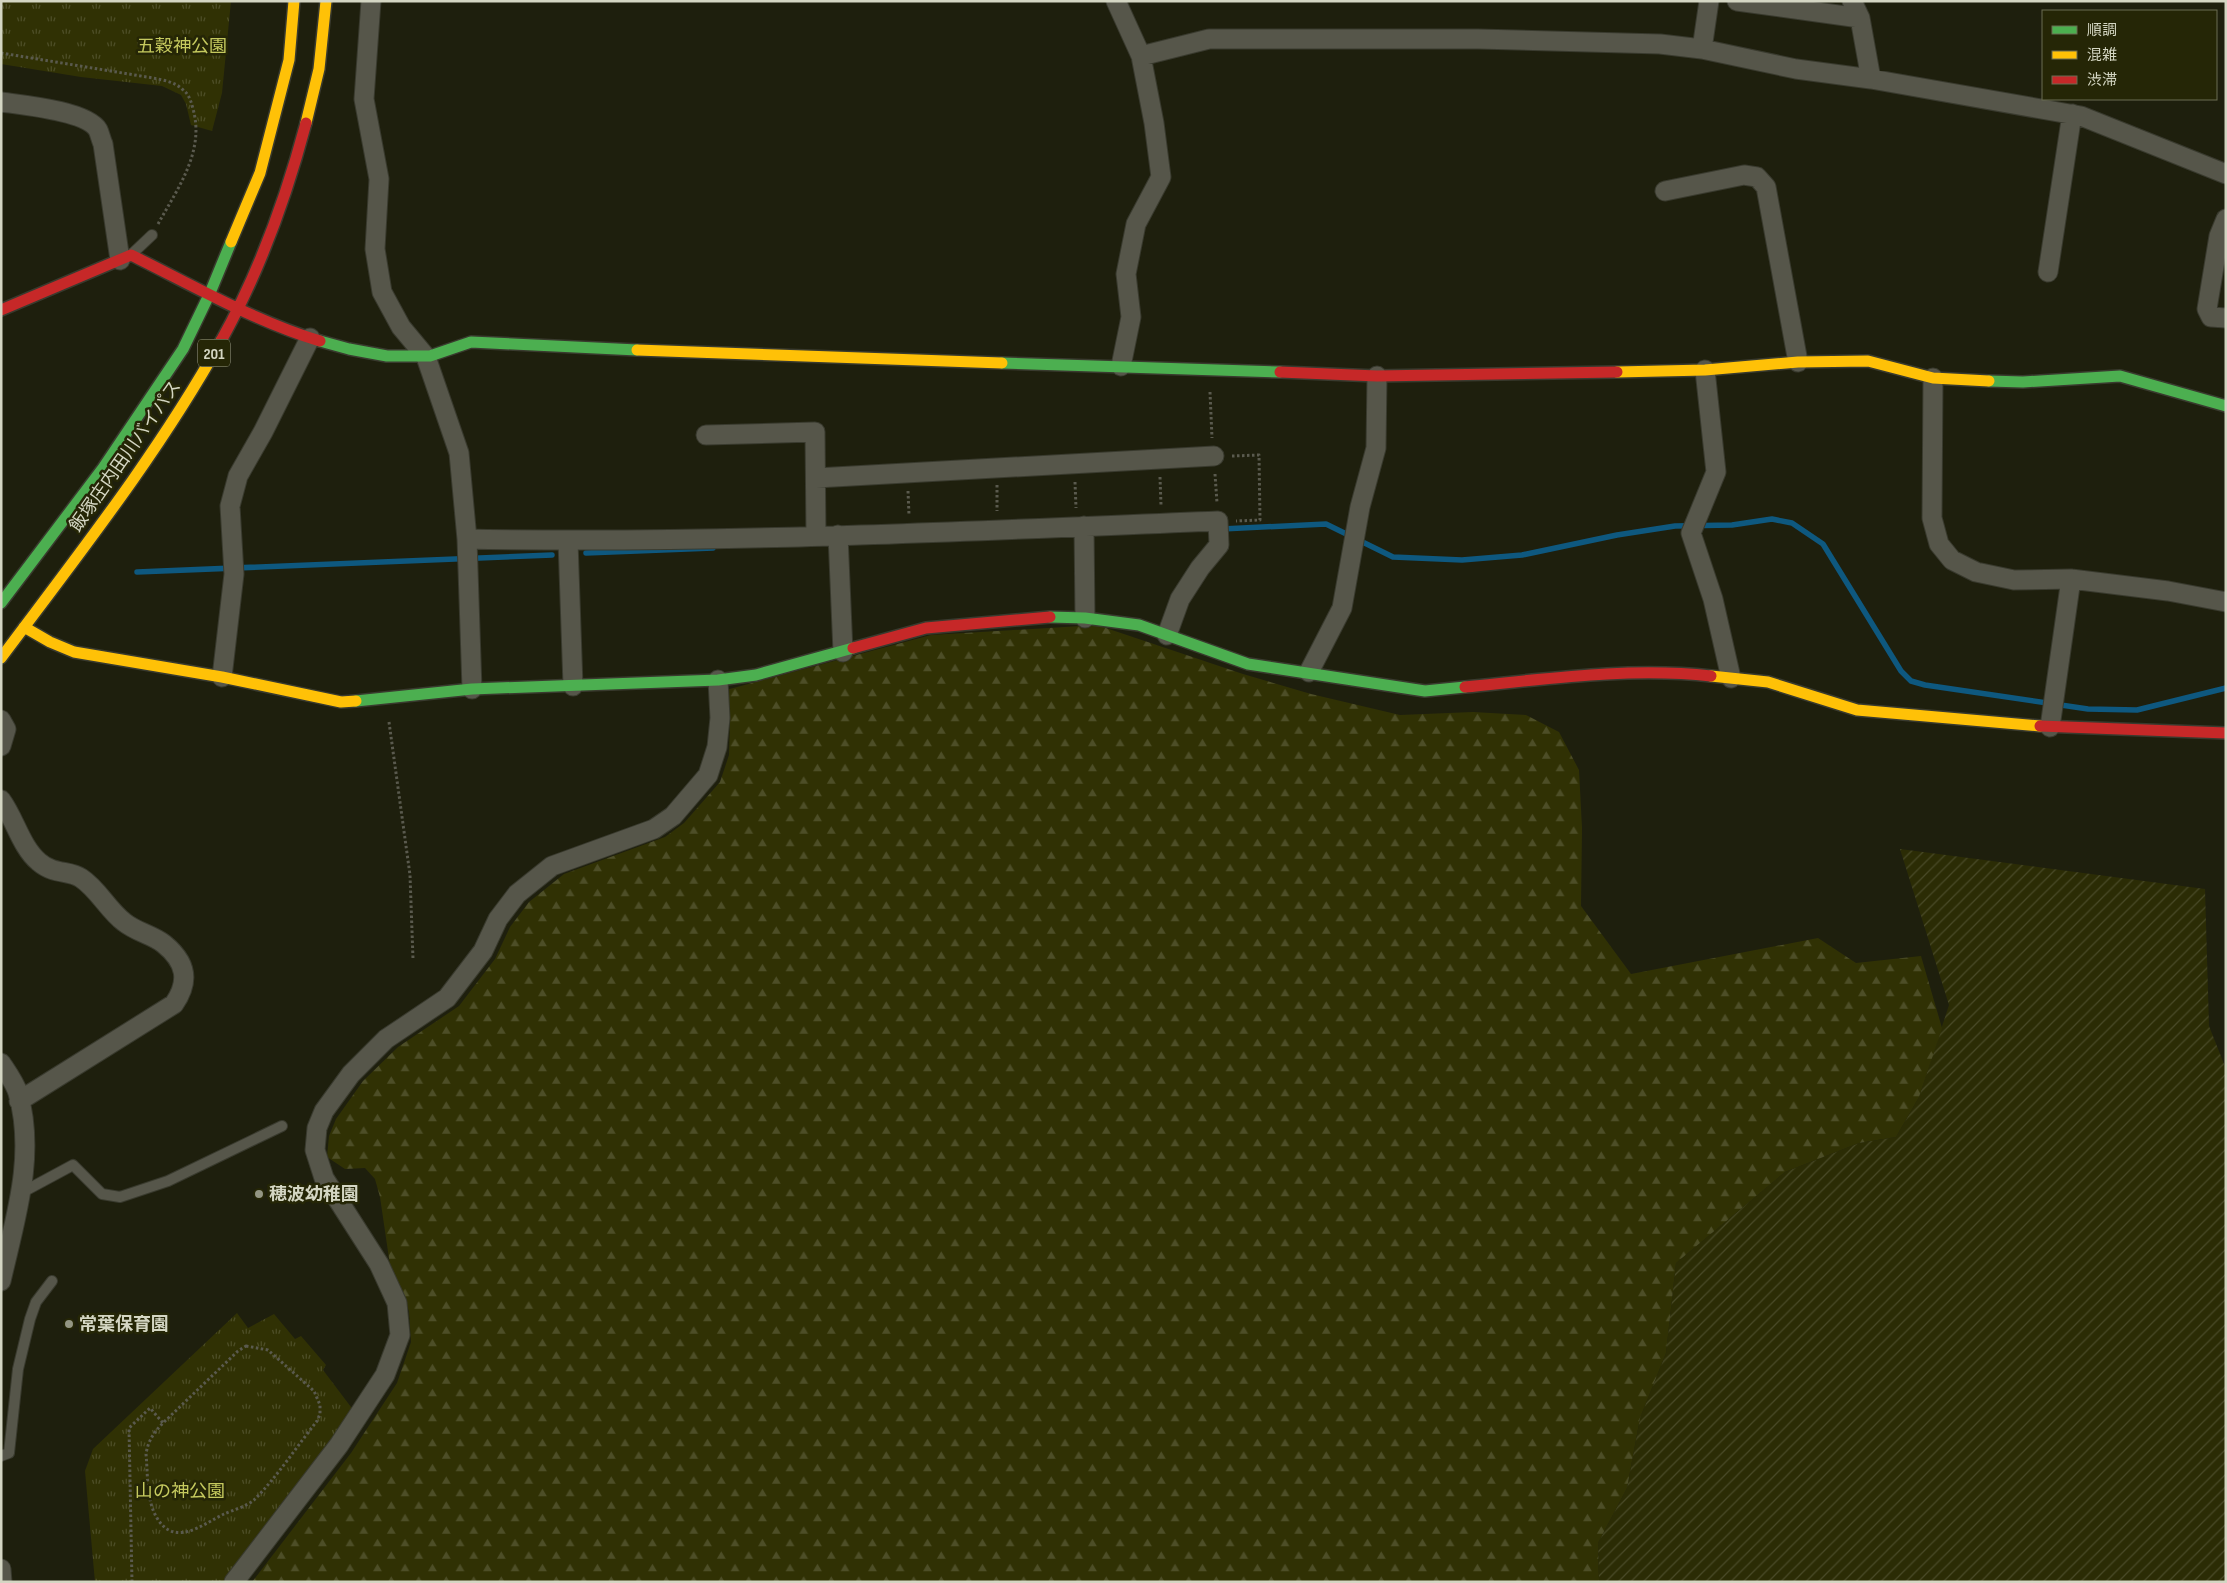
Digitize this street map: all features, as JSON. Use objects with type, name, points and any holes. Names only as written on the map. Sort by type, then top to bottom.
[{"type":"main road","name":"飯塚庄内田川バイパス","points":[[1,603],[103,468],[183,349],[210,293],[260,173],[288,60],[294,1]]},
{"type":"main road","name":"飯塚庄内田川バイパス","points":[[1,658],[160,440],[206,368],[237,308],[266,248],[295,161],[319,68],[326,1]]},
{"type":"main road","points":[[1,310],[125,258],[210,293],[237,308],[310,338],[384,356],[426,357],[471,342],[786,356],[1377,376],[1705,370],[1798,362],[1868,361],[1933,378],[2023,382],[2120,376],[2226,406]]},
{"type":"main road","points":[[24,627],[50,642],[74,652],[222,677],[340,702],[386,699],[472,689],[718,680],[756,676],[926,628],[1051,617],[1085,618],[1139,625],[1248,664],[1425,691],[1554,678],[1673,672],[1768,682],[1857,710],[2051,719],[2226,733]]},
{"type":"street","points":[[371,1],[364,99],[379,179],[375,249],[382,292],[400,328],[426,357],[459,453],[467,551],[472,689]]},
{"type":"street","points":[[1116,1],[1142,56],[1161,177],[1136,224],[1126,274],[1132,317],[1121,366]]},
{"type":"street","points":[[1702,49],[1709,1]]},
{"type":"street","points":[[1738,1],[1860,18]]},
{"type":"street","points":[[1852,1],[1860,18],[1871,79]]},
{"type":"street","points":[[1142,56],[1210,39],[1478,38],[1660,44],[1702,49],[1796,69],[1871,79],[2081,116],[2226,174]]},
{"type":"street","points":[[1,102],[61,112],[81,118],[97,128],[103,144],[125,258]]},
{"type":"street","points":[[2048,272],[2072,114]]},
{"type":"street","points":[[1665,191],[1744,175],[1757,176],[1766,187],[1798,362]]},
{"type":"street","points":[[2226,219],[2219,236],[2208,309],[2211,317],[2226,318]]},
{"type":"street","points":[[222,677],[234,567],[230,506],[238,476],[263,432],[310,338]]},
{"type":"street","points":[[1705,370],[1716,472],[1694,525],[1731,678]]},
{"type":"street","points":[[1309,672],[1342,608],[1354,539],[1376,448],[1377,376]]},
{"type":"street","points":[[1933,378],[1932,518],[1939,544],[1952,560],[1976,572],[2014,580],[2071,579],[2168,591],[2226,602]]},
{"type":"street","points":[[706,435],[815,432],[816,536]]},
{"type":"street","points":[[816,478],[1214,456]]},
{"type":"street","points":[[467,551],[568,541],[816,536],[838,541],[910,533],[998,529],[1082,531],[1162,523],[1219,529],[1219,545],[1200,568],[1180,600],[1167,636]]},
{"type":"street","points":[[1082,531],[1085,618]]},
{"type":"street","points":[[568,541],[573,686]]},
{"type":"street","points":[[838,541],[843,652]]},
{"type":"street","points":[[2051,719],[2071,579]]},
{"type":"street","points":[[234,1582],[339,1445],[385,1375],[400,1335],[397,1303],[379,1264],[324,1178],[316,1150],[317,1128],[324,1111],[351,1074],[386,1039],[447,998],[483,951],[498,919],[517,894],[552,866],[654,830],[672,816],[708,775],[717,747],[720,718],[718,680]]},
{"type":"street","points":[[1,720],[6,729],[1,746]]},
{"type":"street","points":[[1,800],[29,850],[38,861],[48,869],[84,879],[124,923],[164,944],[182,964],[184,973],[183,987],[174,1004],[19,1100]]},
{"type":"street","points":[[1,1063],[18,1092],[26,1142],[21,1193],[1,1281]]},
{"type":"street","points":[[1,1569],[2,1582]]},
{"type":"lane","points":[[125,258],[152,235]]},
{"type":"lane","points":[[21,1193],[73,1165],[102,1194],[120,1197],[168,1182],[282,1126]]},
{"type":"lane","points":[[1,1456],[9,1453],[18,1368],[30,1319],[36,1302],[52,1281]]},
{"type":"path","points":[[1,53],[169,82],[182,88],[191,98],[195,115],[196,135],[193,155],[187,173],[152,235]]},
{"type":"path","points":[[1210,369],[1214,456],[1219,529],[1260,520],[1259,455],[1214,456]]},
{"type":"path","points":[[1159,459],[1162,523]]},
{"type":"path","points":[[1074,463],[1082,531]]},
{"type":"path","points":[[997,468],[998,529]]},
{"type":"path","points":[[907,472],[910,533]]},
{"type":"path","points":[[386,699],[410,875],[413,959]]},
{"type":"path","points":[[246,1346],[262,1347],[268,1350],[314,1391],[320,1405],[320,1414],[317,1421],[254,1501],[214,1519],[192,1532],[184,1533],[175,1532],[164,1526],[158,1519],[152,1506],[146,1454],[147,1446],[156,1430],[163,1423],[238,1350],[246,1346]]},
{"type":"path","points":[[132,1582],[129,1428],[150,1408],[163,1423]]},
{"type":"shaded area","points":[[1900,849],[2205,889],[2209,1026],[2226,1069],[2226,1582],[1599,1582],[1598,1543],[1627,1488],[1640,1418],[1666,1353],[1676,1263],[1785,1172],[1859,1143],[1896,1137],[1919,1097],[1949,1005]]},
{"type":"green space","name":"五穀神公園","points":[[1,1],[231,1],[222,93],[212,131],[191,125],[186,104],[181,95],[162,86],[81,77],[1,64]]},
{"type":"green space","points":[[1097,625],[1243,674],[1311,694],[1400,715],[1473,712],[1526,715],[1559,732],[1579,770],[1582,828],[1581,906],[1631,974],[1818,938],[1856,963],[1921,956],[1942,1028],[1919,1097],[1896,1137],[1859,1143],[1785,1172],[1676,1263],[1666,1353],[1640,1418],[1627,1488],[1598,1543],[1599,1582],[252,1582],[351,1453],[397,1383],[411,1342],[409,1311],[391,1272],[380,1197],[375,1179],[365,1168],[345,1169],[327,1157],[329,1136],[336,1119],[363,1081],[398,1047],[459,1006],[495,959],[510,927],[529,902],[564,874],[665,837],[684,823],[720,782],[729,755],[730,722],[726,690],[931,635]]},
{"type":"green space","name":"山の神公園","points":[[237,1313],[248,1328],[274,1314],[295,1339],[301,1336],[326,1365],[323,1370],[354,1411],[226,1582],[95,1582],[85,1471],[93,1449]]},
{"type":"waterway","points":[[1222,529],[1326,524],[1393,557],[1462,560],[1522,555],[1617,535],[1675,526],[1732,525],[1772,519],[1792,523],[1823,544],[1901,671],[1911,681],[1925,685],[2088,709],[2137,710],[2226,688]]},
{"type":"waterway","points":[[586,553],[713,548]]},
{"type":"waterway","points":[[137,572],[552,555]]},
{"type":"traffic: fast","points":[[1,603],[103,468],[183,349],[210,293],[231,242]]},
{"type":"traffic: fast","points":[[320,341],[387,356],[430,356],[471,342],[637,350]]},
{"type":"traffic: fast","points":[[1002,363],[1280,372]]},
{"type":"traffic: fast","points":[[1989,381],[2023,382],[2120,376],[2226,406]]},
{"type":"traffic: fast","points":[[1050,617],[1085,618],[1139,625],[1248,664],[1425,691],[1465,687]]},
{"type":"traffic: fast","points":[[356,701],[472,689],[718,680],[756,675],[853,648]]},
{"type":"traffic: slow","points":[[231,242],[260,173],[289,60],[294,1]]},
{"type":"traffic: slow","points":[[306,123],[319,69],[326,1]]},
{"type":"traffic: slow","points":[[1,658],[144,464],[197,383],[221,341]]},
{"type":"traffic: slow","points":[[637,350],[1002,363]]},
{"type":"traffic: slow","points":[[1617,372],[1705,370],[1798,362],[1868,361],[1933,378],[1989,381]]},
{"type":"traffic: slow","points":[[24,627],[50,642],[74,652],[222,677],[341,702],[356,701]]},
{"type":"traffic: slow","points":[[1711,676],[1768,682],[1857,710],[2040,726]]},
{"type":"traffic: jam","points":[[221,341],[248,289],[270,235],[290,179],[306,123]]},
{"type":"traffic: jam","points":[[1,310],[131,255],[247,313],[320,341]]},
{"type":"traffic: jam","points":[[1280,372],[1377,376],[1617,372]]},
{"type":"traffic: jam","points":[[853,648],[926,628],[1050,617]]},
{"type":"traffic: jam","points":[[1465,687],[1619,673],[1711,676]]},
{"type":"traffic: jam","points":[[2040,726],[2226,733]]},
{"type":"place","name":"穂波幼稚園","points":[[259,1194]]},
{"type":"place","name":"常葉保育園","points":[[69,1324]]}]
